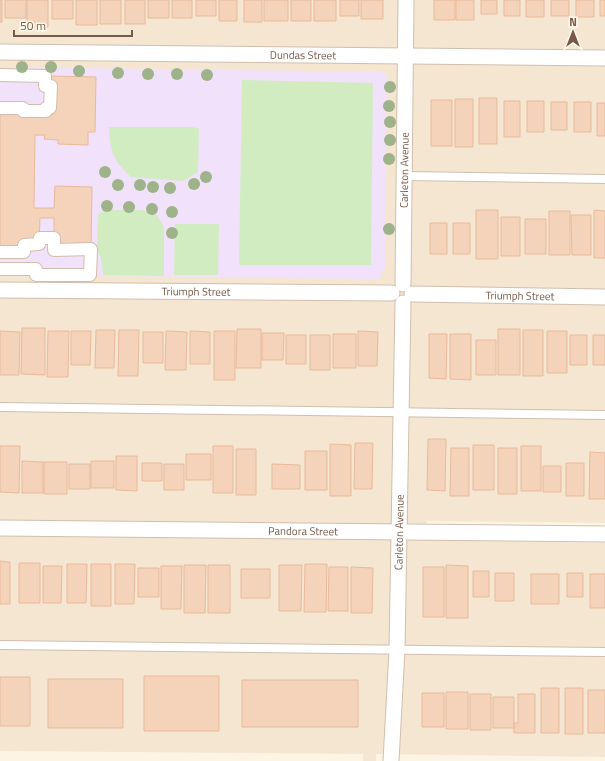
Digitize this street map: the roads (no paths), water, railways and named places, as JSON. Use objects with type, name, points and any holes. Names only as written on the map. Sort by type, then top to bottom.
[{"type":"street","name":"Carleton Avenue","points":[[391,761],[397,650],[402,413],[406,0]]},
{"type":"street","name":"Dundas Street","points":[[0,52],[605,58]]},
{"type":"street","points":[[0,75],[45,76],[45,86],[51,86],[50,108],[46,108],[46,112],[23,111],[23,108],[0,108]]},
{"type":"street","points":[[0,252],[24,252],[24,245],[39,244],[40,238],[54,238],[54,250],[91,249],[90,275],[36,275],[36,269],[0,269]]},
{"type":"street","name":"Triumph Street","points":[[0,290],[605,297]]},
{"type":"street","name":"Pandora Street","points":[[0,528],[605,534]]},
{"type":"lane","points":[[404,176],[605,179]]},
{"type":"lane","points":[[0,407],[605,416]]},
{"type":"lane","points":[[0,645],[605,652]]}]
